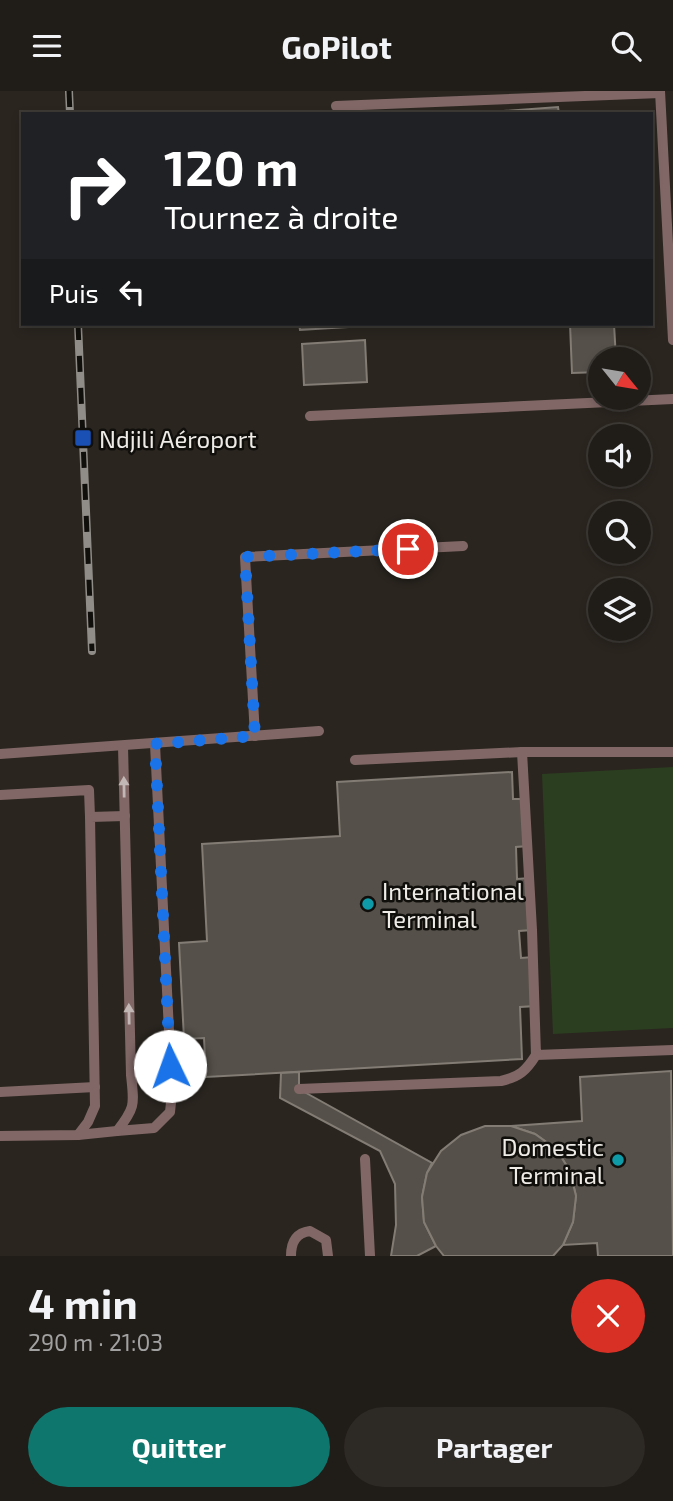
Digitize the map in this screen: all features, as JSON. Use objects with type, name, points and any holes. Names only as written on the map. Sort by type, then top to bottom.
[{"type":"lane","points":[[335,106],[660,92],[673,340]]},
{"type":"lane","points":[[310,415],[673,399]]},
{"type":"lane","points":[[255,736],[245,557],[463,546]]},
{"type":"lane","points":[[0,754],[319,731]]},
{"type":"lane","points":[[0,1136],[78,1135],[154,1128],[170,1112],[172,1093],[155,744]]},
{"type":"lane","points":[[117,1131],[130,1115],[134,1105],[131,1075],[124,746]]},
{"type":"lane","points":[[355,760],[522,753],[673,752]]},
{"type":"lane","points":[[299,1089],[501,1081],[518,1077],[528,1068],[536,1055],[522,753]]},
{"type":"lane","points":[[0,795],[89,790],[95,1105],[88,1122],[78,1135]]},
{"type":"lane","points":[[90,817],[125,815]]},
{"type":"lane","points":[[536,1055],[673,1050]]},
{"type":"lane","points":[[0,1092],[95,1087]]},
{"type":"lane","points":[[365,1159],[370,1256]]},
{"type":"lane","points":[[291,1256],[293,1240],[300,1233],[310,1231],[326,1240],[328,1256]]},
{"type":"green space","points":[[673,767],[673,1028],[553,1034],[542,774]]},
{"type":"building","points":[[558,107],[559,112],[490,112]]},
{"type":"building","points":[[299,326],[364,326],[300,330]]},
{"type":"building","points":[[570,326],[614,326],[615,347],[588,347],[588,372],[572,373]]},
{"type":"building","points":[[365,340],[367,382],[304,385],[302,344]]},
{"type":"building","name":"International Terminal","points":[[512,772],[513,799],[526,799],[528,846],[516,847],[517,879],[529,878],[532,930],[519,931],[521,958],[533,957],[536,1006],[520,1007],[522,1059],[206,1077],[204,1038],[184,1039],[179,943],[207,941],[202,844],[340,836],[337,782]]},
{"type":"building","name":"Domestic Terminal","points":[[671,1071],[673,1256],[598,1256],[597,1243],[563,1245],[573,1222],[576,1196],[570,1171],[556,1149],[535,1134],[511,1126],[582,1121],[580,1077]]},
{"type":"building","points":[[299,1072],[299,1089],[432,1163],[422,1197],[424,1222],[436,1246],[417,1256],[391,1256],[396,1225],[395,1184],[380,1151],[280,1098],[281,1073]]},
{"type":"building","points":[[485,1126],[511,1126],[535,1134],[556,1149],[570,1171],[576,1196],[573,1222],[563,1245],[553,1256],[444,1256],[436,1246],[424,1222],[422,1197],[427,1173],[441,1151],[461,1135]]},
{"type":"railway","points":[[69,91],[70,112]]},
{"type":"railway","points":[[78,326],[92,651]]},
{"type":"place","name":"Ndjili Aéroport","points":[[83,438]]},
{"type":"place","name":"International Terminal","points":[[368,904]]},
{"type":"place","name":"Domestic Terminal","points":[[618,1160]]},
{"type":"route","points":[[170,1066],[155,744],[255,736],[245,557],[408,549]]}]
